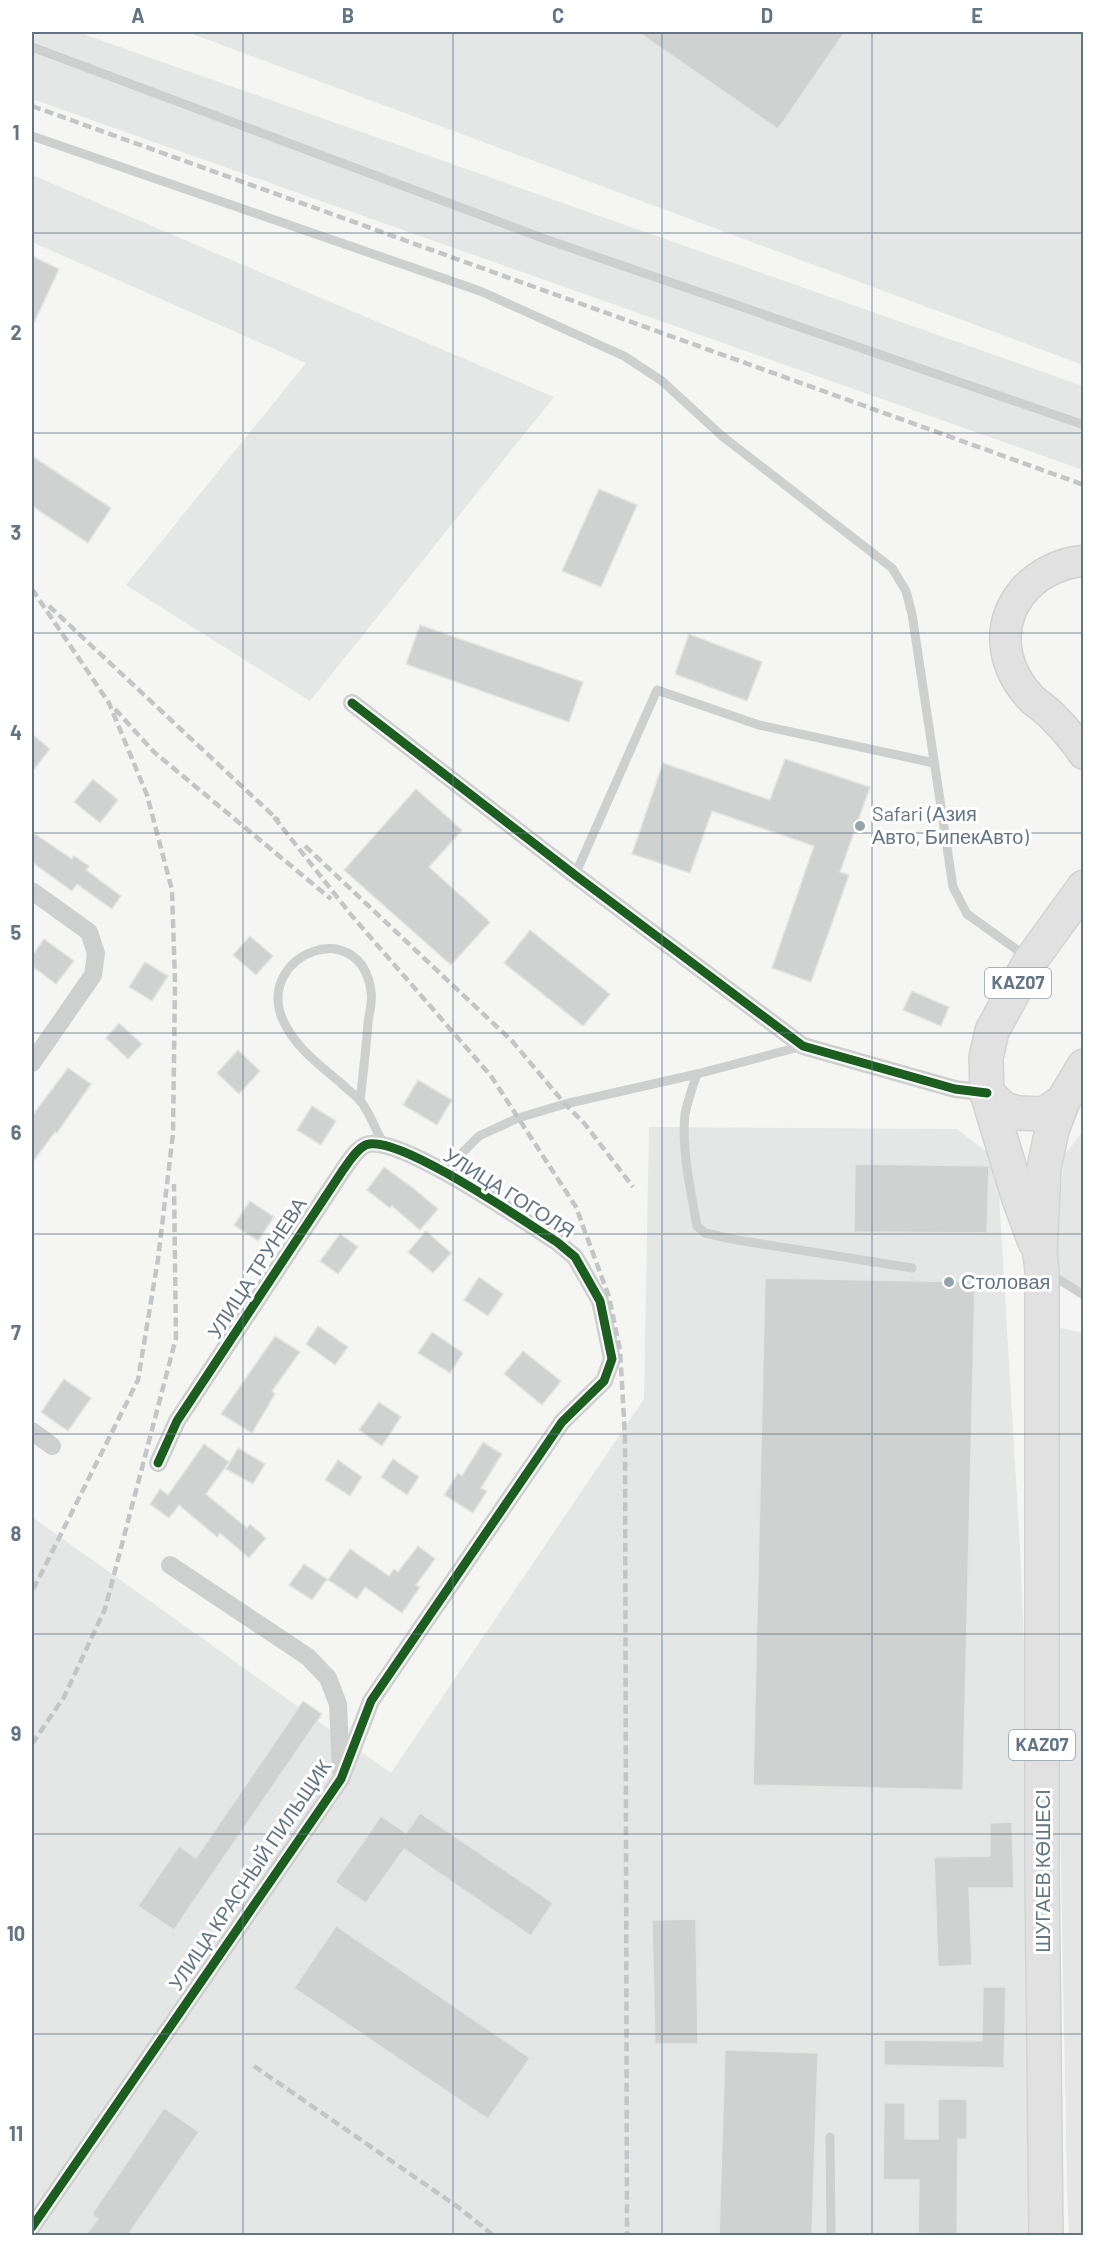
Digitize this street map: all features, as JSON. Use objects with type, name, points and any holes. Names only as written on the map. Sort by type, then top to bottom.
[{"type":"highway","name":"ШУГАЕВ КӨШЕСІ","points":[[1041,1262],[987,1093],[986,1058],[992,1031],[1031,960],[1083,887]]},
{"type":"highway","name":"ШУГАЕВ КӨШЕСІ","points":[[1046,2235],[1042,1871],[1041,1262],[1044,1168],[1052,1130],[1063,1101],[1083,1066]]},
{"type":"highway","points":[[987,1093],[1004,1109],[1018,1113],[1044,1114],[1063,1101]]},
{"type":"main road","points":[[1083,561],[1071,562],[1041,575],[1023,590],[1013,604],[1006,629],[1005,653],[1018,681],[1033,699],[1053,716],[1083,754]]},
{"type":"main road","points":[[1053,716],[1083,723]]},
{"type":"street","points":[[352,703],[803,1046],[955,1089],[987,1093]]},
{"type":"street","points":[[32,891],[89,932],[96,953],[93,975],[32,1064]]},
{"type":"street","name":"УЛИЦА ТРУНЕВА","points":[[158,1463],[177,1421],[343,1170],[358,1151],[367,1144],[384,1145]]},
{"type":"street","name":"УЛИЦА ГОГОЛЯ","points":[[384,1145],[418,1157],[557,1242],[575,1257],[600,1301],[607,1328]]},
{"type":"street","name":"УЛИЦА КРАСНЫЙ ПИЛЬЩИК","points":[[32,2227],[341,1779],[370,1701],[562,1422],[604,1381],[612,1359],[607,1328]]},
{"type":"street","points":[[32,1431],[52,1446]]},
{"type":"street","points":[[170,1564],[308,1657],[328,1678],[338,1704],[341,1779]]},
{"type":"lane","points":[[32,47],[544,239],[1083,425]]},
{"type":"lane","points":[[32,136],[480,291],[624,356],[662,381],[722,436],[892,568],[906,591],[912,614],[953,886],[967,914],[1031,960]]},
{"type":"lane","points":[[576,875],[657,690],[759,725],[934,763]]},
{"type":"lane","points":[[360,1101],[372,992],[365,973],[354,956],[332,947],[306,954],[291,965],[282,981],[278,996],[281,1015],[297,1044],[360,1101],[384,1145]]},
{"type":"lane","points":[[443,1172],[478,1136],[518,1118],[566,1104],[697,1074],[803,1046]]},
{"type":"lane","points":[[697,1074],[685,1118],[687,1163],[697,1226],[705,1233],[737,1240],[912,1268]]},
{"type":"lane","points":[[1041,1262],[1083,1295]]},
{"type":"lane","points":[[830,2137],[831,2235]]},
{"type":"shaded area","points":[[32,32],[77,32],[1083,386],[1083,470],[32,99]]},
{"type":"shaded area","points":[[187,32],[1083,32],[1083,365]]},
{"type":"shaded area","points":[[32,175],[554,397],[310,701],[126,585],[306,363],[32,242]]},
{"type":"shaded area","points":[[649,1127],[957,1129],[997,1160],[1020,1548],[1043,2098],[1043,2235],[32,2235],[32,1517],[391,1773],[644,1399]]},
{"type":"shaded area","points":[[1083,1131],[1083,1301],[1053,1279],[1064,1156]]},
{"type":"shaded area","points":[[1060,1328],[1084,1333],[1083,2236],[1069,2235],[1067,2188],[1055,1538]]},
{"type":"building","points":[[638,32],[845,32],[778,129]]},
{"type":"building","points":[[32,256],[59,269],[32,327]]},
{"type":"building","points":[[32,456],[111,508],[88,543],[32,506]]},
{"type":"building","points":[[599,489],[637,505],[601,587],[562,571]]},
{"type":"building","points":[[420,625],[583,682],[569,722],[406,664]]},
{"type":"building","points":[[689,634],[762,662],[747,701],[675,674]]},
{"type":"building","points":[[32,734],[50,749],[32,772]]},
{"type":"building","points":[[785,759],[870,787],[840,872],[849,875],[811,982],[772,968],[814,846],[712,811],[690,873],[632,854],[663,763],[770,800]]},
{"type":"building","points":[[93,779],[118,800],[100,823],[74,802]]},
{"type":"building","points":[[416,789],[462,830],[429,867],[490,922],[451,965],[344,870]]},
{"type":"building","points":[[32,832],[72,859],[74,856],[89,866],[86,870],[121,896],[112,909],[77,884],[72,891],[32,862]]},
{"type":"building","points":[[530,930],[610,994],[583,1026],[504,963]]},
{"type":"building","points":[[250,936],[273,956],[256,975],[233,955]]},
{"type":"building","points":[[44,939],[74,961],[56,984],[32,966],[32,956]]},
{"type":"building","points":[[145,962],[168,976],[152,1001],[129,987]]},
{"type":"building","points":[[912,991],[949,1007],[941,1026],[903,1010]]},
{"type":"building","points":[[119,1023],[142,1044],[128,1059],[106,1038]]},
{"type":"building","points":[[238,1050],[260,1071],[239,1094],[217,1073]]},
{"type":"building","points":[[68,1068],[91,1084],[57,1133],[55,1132],[32,1163],[32,1116]]},
{"type":"building","points":[[418,1080],[452,1100],[437,1125],[403,1105]]},
{"type":"building","points":[[312,1106],[336,1121],[321,1145],[297,1130]]},
{"type":"building","points":[[855,1164],[989,1166],[987,1233],[854,1232]]},
{"type":"building","points":[[384,1167],[438,1209],[420,1230],[392,1206],[390,1208],[367,1190]]},
{"type":"building","points":[[250,1201],[274,1217],[258,1241],[234,1225]]},
{"type":"building","points":[[426,1231],[451,1253],[433,1273],[408,1252]]},
{"type":"building","points":[[340,1234],[358,1247],[338,1274],[320,1261]]},
{"type":"building","points":[[479,1277],[503,1294],[488,1316],[464,1300]]},
{"type":"building","points":[[765,1278],[975,1282],[963,1790],[753,1785]]},
{"type":"building","points":[[318,1326],[348,1347],[335,1365],[306,1344]]},
{"type":"building","points":[[432,1332],[463,1353],[450,1373],[418,1353]]},
{"type":"building","points":[[275,1336],[300,1352],[272,1391],[275,1394],[252,1433],[221,1414]]},
{"type":"building","points":[[523,1351],[561,1381],[542,1405],[504,1374]]},
{"type":"building","points":[[64,1379],[91,1398],[68,1431],[41,1412]]},
{"type":"building","points":[[379,1402],[401,1417],[382,1446],[359,1430]]},
{"type":"building","points":[[483,1442],[502,1454],[481,1488],[487,1491],[473,1513],[444,1495],[458,1473],[462,1476]]},
{"type":"building","points":[[204,1444],[229,1462],[206,1494],[247,1528],[250,1524],[266,1538],[249,1558],[220,1533],[217,1537],[179,1505],[169,1518],[150,1504],[160,1489],[168,1495]]},
{"type":"building","points":[[238,1448],[265,1464],[253,1484],[226,1469]]},
{"type":"building","points":[[393,1459],[419,1477],[407,1495],[381,1477]]},
{"type":"building","points":[[338,1460],[362,1477],[350,1496],[325,1480]]},
{"type":"building","points":[[418,1546],[435,1559],[416,1585],[420,1587],[402,1613],[365,1587],[357,1599],[328,1580],[350,1549],[389,1576],[394,1569],[398,1572]]},
{"type":"building","points":[[304,1564],[327,1579],[312,1600],[289,1585]]},
{"type":"building","points":[[303,1701],[322,1714],[174,1930],[138,1906],[179,1846],[196,1858]]},
{"type":"building","points":[[420,1813],[553,1903],[531,1936],[404,1849],[366,1903],[335,1882],[381,1816],[406,1833]]},
{"type":"building","points":[[1012,1822],[1014,1888],[969,1888],[972,1965],[938,1967],[934,1857],[990,1856],[990,1823]]},
{"type":"building","points":[[696,1919],[698,2044],[655,2044],[652,1920]]},
{"type":"building","points":[[336,1926],[530,2058],[488,2119],[294,1988]]},
{"type":"building","points":[[983,1987],[1006,1987],[1004,2068],[884,2065],[884,2040],[982,2041]]},
{"type":"building","points":[[725,2050],[818,2053],[812,2235],[719,2235]]},
{"type":"building","points":[[938,2099],[967,2099],[967,2140],[958,2139],[957,2234],[918,2233],[919,2180],[883,2180],[884,2103],[905,2103],[905,2139],[938,2139]]},
{"type":"building","points":[[164,2108],[199,2132],[128,2235],[86,2235],[98,2219],[92,2214]]},
{"type":"railway","points":[[32,106],[1084,485]]},
{"type":"railway","points":[[32,589],[109,703],[147,795],[172,890],[175,982],[173,1134],[158,1259],[138,1380],[32,1592]]},
{"type":"railway","points":[[49,606],[279,821]]},
{"type":"railway","points":[[115,709],[154,752],[331,899]]},
{"type":"railway","points":[[274,817],[352,916],[491,1076],[576,1207],[609,1297],[620,1350],[625,1436],[627,2236]]},
{"type":"railway","points":[[305,846],[512,1041],[584,1123],[633,1187]]},
{"type":"railway","points":[[32,1744],[64,1697],[105,1609],[176,1338],[174,1184]]},
{"type":"railway","points":[[254,2066],[458,2207],[494,2236]]},
{"type":"cycle path","points":[[352,703],[575,875],[803,1046],[955,1089],[987,1093]]},
{"type":"cycle path","points":[[32,2227],[341,1779],[371,1701],[562,1422],[604,1381],[612,1359],[600,1301],[575,1257],[557,1242],[463,1182],[435,1167],[386,1146],[365,1145],[343,1170],[177,1421],[158,1463]]},
{"type":"place","name":"Safari (Азия Авто, БипекАвто)","points":[[860,826]]},
{"type":"place","name":"Столовая","points":[[949,1282]]}]
